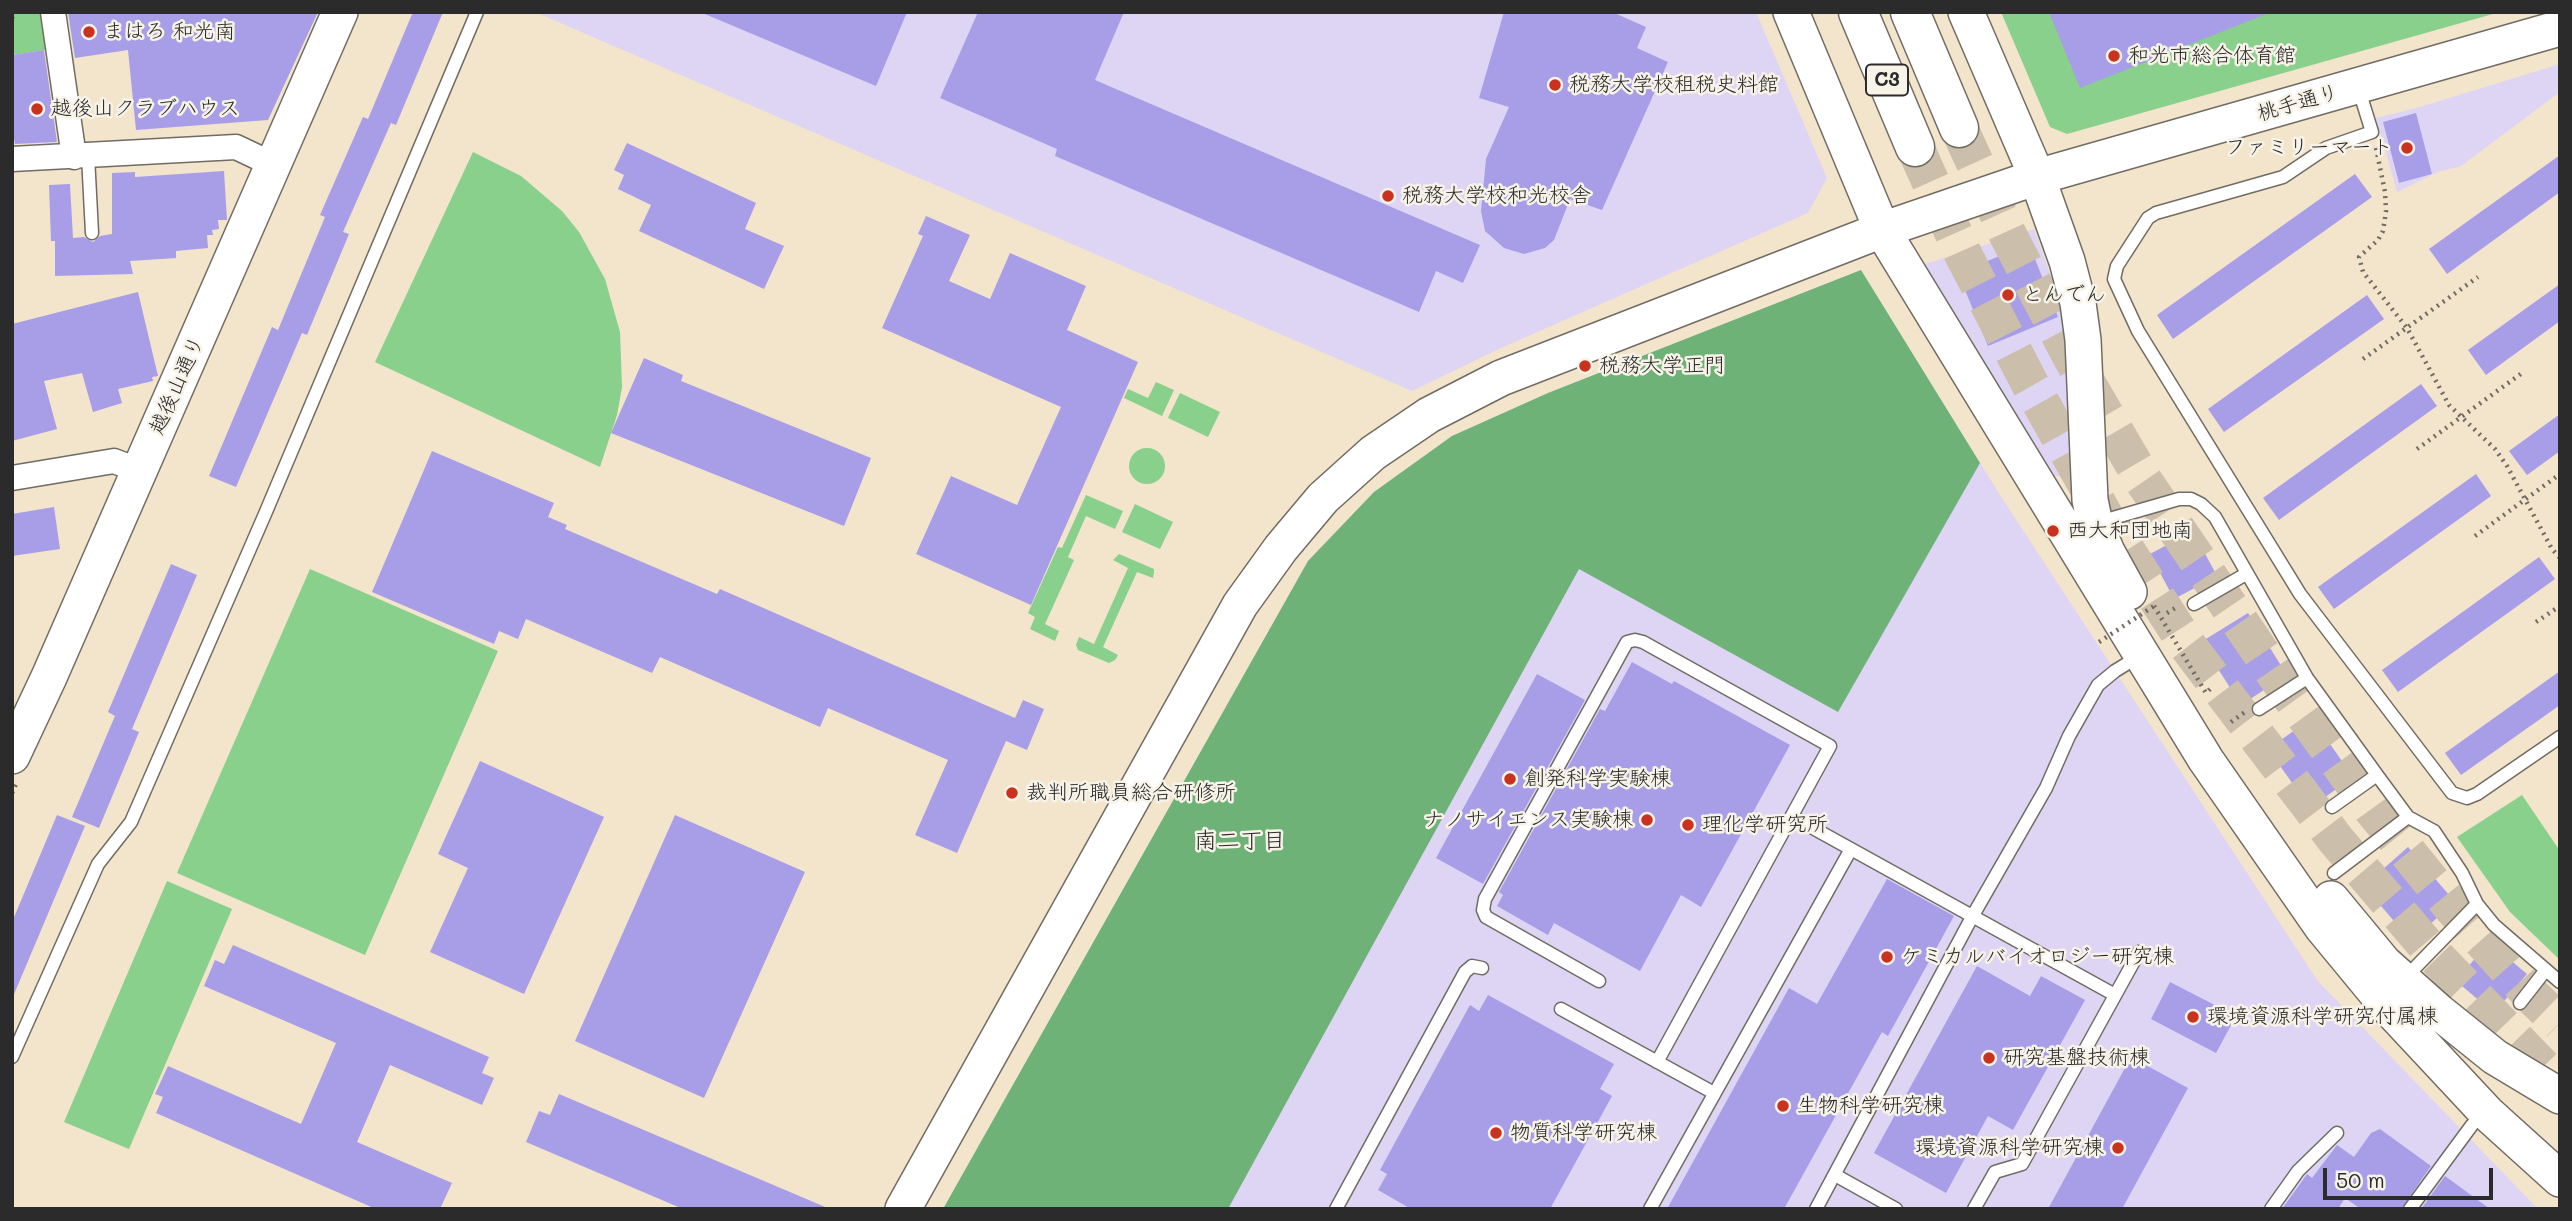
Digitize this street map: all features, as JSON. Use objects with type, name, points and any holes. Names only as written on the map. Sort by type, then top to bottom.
[{"type":"highway","name":"C3","points":[[1858,12],[1915,147]]},
{"type":"highway","name":"C3","points":[[1910,12],[1959,128]]},
{"type":"street","points":[[53,12],[81,156]]},
{"type":"street","name":"越後山通り","points":[[12,756],[340,12]]},
{"type":"street","points":[[1791,12],[1882,230],[2206,760],[2322,927],[2388,1007],[2487,1113],[2560,1179]]},
{"type":"street","points":[[1966,12],[2037,177],[2053,219],[2078,303],[2083,340],[2090,500],[2095,524],[2122,581],[2256,793],[2303,863],[2344,916],[2403,980],[2495,1057],[2560,1096]]},
{"type":"street","name":"桃手通り","points":[[906,1208],[1240,606],[1281,548],[1323,498],[1373,453],[1429,415],[1501,378],[1882,230],[2037,177],[2560,27]]},
{"type":"street","points":[[12,159],[236,147],[274,165]]},
{"type":"street","points":[[12,478],[114,461],[139,471]]},
{"type":"lane","points":[[12,1057],[97,864],[131,822],[265,514],[477,12]]},
{"type":"lane","points":[[2358,86],[2372,132],[2326,148],[2283,177],[2156,213],[2148,218],[2117,266],[2114,279],[2138,331],[2300,594],[2452,793],[2467,797],[2477,794],[2560,737]]},
{"type":"lane","points":[[81,156],[92,233]]},
{"type":"lane","points":[[2095,524],[2114,516],[2179,499],[2190,499],[2201,504],[2215,517],[2307,678],[2408,817],[2434,831],[2462,873],[2477,904],[2494,925],[2560,982]]},
{"type":"lane","points":[[2194,604],[2246,573]]},
{"type":"lane","points":[[1599,981],[1486,917],[1483,910],[1485,900],[1627,642],[1635,640],[1830,746],[1657,1062]]},
{"type":"lane","points":[[1816,1209],[1972,917],[2046,788],[2069,736],[2098,685],[2142,655]]},
{"type":"lane","points":[[2259,709],[2307,678]]},
{"type":"lane","points":[[2332,807],[2377,775]]},
{"type":"lane","points":[[1793,817],[2115,995]]},
{"type":"lane","points":[[2334,873],[2408,817]]},
{"type":"lane","points":[[1650,1209],[1851,849]]},
{"type":"lane","points":[[2403,980],[2477,904]]},
{"type":"lane","points":[[1975,1209],[1995,1172],[2022,1164],[2139,952]]},
{"type":"lane","points":[[1336,1209],[1465,972],[1472,966],[1482,968]]},
{"type":"lane","points":[[2520,1003],[2545,971]]},
{"type":"lane","points":[[1561,1009],[1714,1093]]},
{"type":"lane","points":[[2410,1209],[2472,1125]]},
{"type":"lane","points":[[2271,1209],[2298,1171],[2337,1133]]},
{"type":"lane","points":[[1835,1175],[1896,1209]]},
{"type":"path","points":[[12,18],[16,12]]},
{"type":"path","points":[[2372,132],[2385,192],[2386,211],[2383,231],[2378,240],[2360,257],[2363,272],[2406,328],[2449,405],[2495,449],[2507,466],[2552,549],[2560,558]]},
{"type":"path","points":[[2363,359],[2478,277]]},
{"type":"path","points":[[2417,449],[2522,373]]},
{"type":"path","points":[[2475,536],[2560,474]]},
{"type":"path","points":[[2098,642],[2154,607],[2206,693],[2211,688]]},
{"type":"path","points":[[2536,622],[2560,607]]},
{"type":"shaded area","name":"税務大学校和光校舎","points":[[535,12],[1756,12],[1827,178],[1808,213],[1501,348],[1412,391]]},
{"type":"shaded area","points":[[2560,64],[2560,92],[2461,166],[2438,172],[2397,192],[2376,118]]},
{"type":"shaded area","points":[[2034,229],[2071,330],[2071,477],[2042,475],[1916,267]]},
{"type":"shaded area","name":"理化学研究所","points":[[1861,270],[2000,495],[2317,980],[2538,1209],[943,1209],[1308,561],[1374,492],[1452,436],[1548,393]]},
{"type":"green space","points":[[12,12],[46,12],[51,49],[12,55]]},
{"type":"green space","points":[[2001,12],[2500,12],[2067,134],[2050,127]]},
{"type":"green space","points":[[473,152],[521,176],[562,211],[579,232],[605,279],[620,332],[622,387],[617,415],[600,467],[375,362]]},
{"type":"green space","points":[[1861,270],[1980,463],[1838,712],[1579,569],[1228,1209],[943,1209],[1308,561],[1374,492],[1452,436],[1548,393]]},
{"type":"green space","points":[[1156,382],[1174,390],[1162,416],[1124,398],[1128,389],[1148,398]]},
{"type":"green space","points":[[1180,393],[1220,412],[1208,437],[1168,418]]},
{"type":"green space","points":[[1147,448],[1160,453],[1165,466],[1160,479],[1147,484],[1134,479],[1129,466],[1134,453]]},
{"type":"green space","points":[[1086,495],[1123,511],[1115,529],[1086,516],[1068,557],[1074,560],[1045,624],[1059,631],[1055,641],[1030,629],[1035,617],[1028,613],[1058,547],[1062,548]]},
{"type":"green space","points":[[1135,504],[1173,522],[1160,549],[1122,532]]},
{"type":"green space","points":[[1119,554],[1154,569],[1154,572],[1153,578],[1137,572],[1103,647],[1118,655],[1109,663],[1078,650],[1076,645],[1079,637],[1094,644],[1128,568],[1113,560]]},
{"type":"green space","points":[[310,569],[498,651],[365,955],[177,873]]},
{"type":"green space","points":[[2522,795],[2560,851],[2560,960],[2510,912],[2457,837]]},
{"type":"green space","points":[[167,881],[232,909],[129,1149],[64,1122]]},
{"type":"building","points":[[68,12],[318,12],[268,120],[136,130],[128,50],[75,58]]},
{"type":"building","points":[[413,12],[443,12],[396,125],[391,123],[343,232],[349,234],[307,335],[302,333],[236,487],[209,476],[272,327],[278,330],[325,217],[320,215],[363,117],[368,119]]},
{"type":"building","points":[[700,12],[907,12],[876,86]]},
{"type":"building","points":[[978,12],[1124,12],[1095,80],[1480,245],[1463,283],[1436,271],[1419,312],[1055,156],[1057,149],[940,98]]},
{"type":"building","points":[[1504,12],[1612,12],[1646,27],[1637,48],[1668,62],[1602,210],[1570,199],[1554,240],[1545,248],[1524,254],[1504,248],[1485,231],[1481,211],[1486,159],[1509,107],[1479,98]]},
{"type":"building","name":"和光市総合体育館","points":[[2049,12],[2268,12],[2269,13],[2080,88]]},
{"type":"building","points":[[44,50],[57,142],[15,144],[12,128],[12,55]]},
{"type":"building","name":"ファミリーマート","points":[[2416,113],[2432,174],[2399,183],[2383,122]]},
{"type":"building","points":[[627,143],[756,203],[745,229],[784,246],[764,289],[639,231],[651,205],[618,189],[624,175],[614,170]]},
{"type":"building","points":[[2560,155],[2560,192],[2447,274],[2429,249]]},
{"type":"building","points":[[224,171],[227,220],[218,220],[219,229],[212,230],[213,235],[207,235],[208,248],[176,251],[176,258],[130,261],[133,274],[55,276],[55,241],[51,241],[49,185],[70,184],[73,238],[84,237],[93,242],[100,236],[112,234],[112,173],[135,172],[135,177]]},
{"type":"building","points":[[2355,174],[2372,197],[2173,339],[2157,315]]},
{"type":"building","points":[[926,216],[970,235],[949,281],[990,299],[1010,253],[1086,286],[1067,330],[1138,362],[1031,605],[916,554],[951,476],[1017,505],[1061,407],[882,328],[923,236],[918,234]]},
{"type":"building","name":"とんでん","points":[[2029,244],[2058,317],[1988,346],[1958,273]]},
{"type":"building","points":[[2560,284],[2560,321],[2486,375],[2468,350]]},
{"type":"building","points":[[138,292],[158,376],[152,377],[153,381],[118,389],[122,403],[93,412],[82,373],[44,381],[57,429],[12,441],[12,324]]},
{"type":"building","points":[[2367,295],[2384,319],[2224,432],[2208,409]]},
{"type":"building","points":[[644,358],[683,375],[681,381],[871,458],[844,526],[611,433]]},
{"type":"building","points":[[2421,384],[2437,406],[2279,520],[2263,498]]},
{"type":"building","points":[[2560,414],[2560,451],[2527,475],[2509,451]]},
{"type":"building","points":[[432,451],[554,503],[548,517],[567,525],[565,529],[717,594],[720,589],[1015,718],[1023,700],[1044,709],[1027,750],[1006,741],[957,853],[915,835],[948,760],[828,708],[820,727],[660,657],[652,673],[526,619],[518,639],[499,631],[494,644],[372,592]]},
{"type":"building","points":[[2476,474],[2491,496],[2334,609],[2318,587]]},
{"type":"building","points":[[54,507],[60,549],[12,556],[12,514]]},
{"type":"building","points":[[2193,531],[2217,576],[2174,599],[2150,554]]},
{"type":"building","points":[[2539,557],[2555,579],[2398,692],[2382,670]]},
{"type":"building","points":[[171,564],[197,575],[132,729],[139,732],[99,828],[72,817],[115,716],[108,712]]},
{"type":"building","points":[[2248,613],[2287,675],[2241,705],[2201,642]]},
{"type":"building","name":"ナノサイエンス実験棟","points":[[1632,662],[1672,684],[1674,681],[1790,745],[1701,907],[1681,895],[1640,971],[1554,923],[1548,935],[1497,906],[1503,895],[1499,892],[1600,709],[1605,711]]},
{"type":"building","points":[[2560,671],[2560,705],[2461,775],[2445,753]]},
{"type":"building","name":"創発科学実験棟","points":[[1537,674],[1585,700],[1483,884],[1436,858]]},
{"type":"building","points":[[2312,718],[2353,777],[2310,808],[2268,749]]},
{"type":"building","points":[[480,761],[604,817],[524,994],[430,952],[468,868],[438,854]]},
{"type":"building","points":[[57,815],[85,826],[12,999],[12,922]]},
{"type":"building","points":[[675,815],[805,872],[704,1098],[575,1041]]},
{"type":"building","points":[[2408,847],[2455,902],[2411,941],[2364,886]]},
{"type":"building","name":"生物科学研究棟","points":[[1887,879],[1954,916],[1888,1036],[1882,1032],[1784,1209],[1667,1209],[1789,988],[1817,1004]]},
{"type":"building","points":[[2489,942],[2527,974],[2494,1013],[2456,981]]},
{"type":"building","points":[[233,945],[489,1057],[482,1073],[494,1078],[482,1105],[390,1065],[357,1142],[452,1183],[440,1209],[376,1209],[156,1113],[163,1097],[155,1094],[168,1066],[301,1124],[336,1043],[204,986],[215,960],[224,964]]},
{"type":"building","name":"研究基盤技術棟","points":[[1977,966],[2030,996],[2041,976],[2085,1000],[2013,1130],[1988,1116],[1946,1193],[1874,1153]]},
{"type":"building","name":"環境資源科学研究付属棟","points":[[2170,982],[2236,1016],[2216,1053],[2151,1019]]},
{"type":"building","name":"物質科学研究棟","points":[[1488,995],[1614,1064],[1600,1089],[1612,1096],[1550,1209],[1411,1209],[1378,1190],[1387,1174],[1380,1170],[1470,1005],[1479,1011]]},
{"type":"building","name":"環境資源科学研究棟","points":[[2131,1057],[2188,1088],[2122,1209],[2048,1209]]},
{"type":"building","points":[[559,1094],[830,1209],[683,1209],[526,1142],[539,1111],[550,1115]]},
{"type":"building","points":[[2380,1129],[2431,1166],[2401,1209],[2361,1209],[2345,1198],[2338,1209],[2282,1209],[2307,1174],[2312,1178],[2337,1145],[2354,1157],[2371,1133]]},
{"type":"building","points":[[2445,1176],[2490,1209],[2421,1209]]},
{"type":"tunnel","points":[[1959,128],[2008,235],[2072,358],[2143,480],[2289,694],[2373,810],[2452,907],[2531,995],[2560,1023]]},
{"type":"tunnel","points":[[1915,147],[1963,254],[2029,382],[2106,519],[2187,645],[2336,840],[2437,958],[2560,1085]]},
{"type":"place","name":"まはろ 和光南","points":[[89,32]]},
{"type":"place","name":"和光市総合体育館","points":[[2114,56]]},
{"type":"place","name":"税務大学校租税史料館","points":[[1555,85]]},
{"type":"place","name":"越後山クラブハウス","points":[[37,109]]},
{"type":"place","name":"ファミリーマート","points":[[2407,148]]},
{"type":"place","name":"税務大学校和光校舎","points":[[1388,196]]},
{"type":"place","name":"とんでん","points":[[2008,295]]},
{"type":"place","name":"税務大学正門","points":[[1585,366]]},
{"type":"place","name":"西大和団地南","points":[[2053,531]]},
{"type":"place","name":"創発科学実験棟","points":[[1510,779]]},
{"type":"place","name":"裁判所職員総合研修所","points":[[1012,793]]},
{"type":"place","name":"ナノサイエンス実験棟","points":[[1647,820]]},
{"type":"place","name":"理化学研究所","points":[[1688,825]]},
{"type":"place","name":"ケミカルバイオロジー研究棟","points":[[1887,957]]},
{"type":"place","name":"環境資源科学研究付属棟","points":[[2193,1017]]},
{"type":"place","name":"研究基盤技術棟","points":[[1989,1058]]},
{"type":"place","name":"生物科学研究棟","points":[[1783,1106]]},
{"type":"place","name":"物質科学研究棟","points":[[1496,1133]]},
{"type":"place","name":"環境資源科学研究棟","points":[[2118,1148]]},
{"type":"district","name":"南二丁目","points":[[1240,841]]}]
